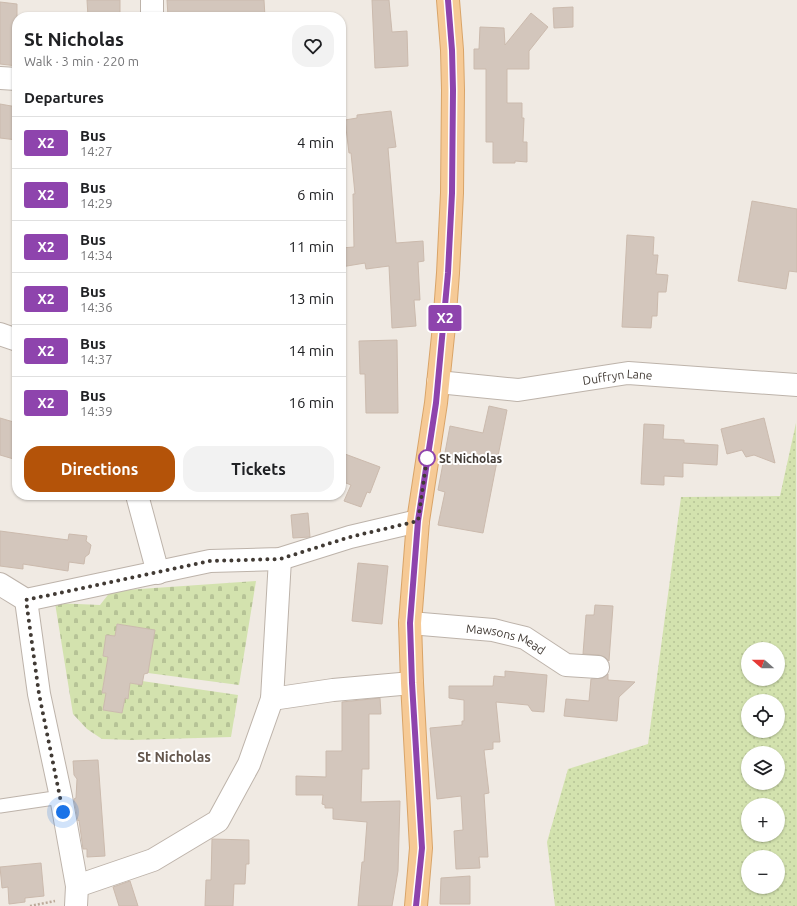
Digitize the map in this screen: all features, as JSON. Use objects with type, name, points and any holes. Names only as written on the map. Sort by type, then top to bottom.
[{"type":"main road","points":[[416,906],[422,848],[410,623],[418,521],[438,382],[448,273],[452,193],[453,90],[452,50],[448,0]]},
{"type":"street","points":[[152,0],[152,12]]},
{"type":"street","points":[[0,78],[12,79]]},
{"type":"street","points":[[0,334],[12,338]]},
{"type":"street","name":"Duffryn Lane","points":[[438,382],[518,390],[628,373],[797,385]]},
{"type":"street","points":[[138,500],[158,572]]},
{"type":"street","points":[[0,584],[26,600],[210,561],[280,559],[350,537],[418,521]]},
{"type":"street","points":[[26,600],[39,694],[61,797],[76,896],[153,860],[218,821],[249,764],[272,698],[280,559]]},
{"type":"street","name":"Mawsons Mead","points":[[410,623],[493,630],[525,638],[566,665],[598,667]]},
{"type":"street","points":[[272,698],[333,690],[412,683]]},
{"type":"lane","points":[[0,806],[61,797]]},
{"type":"green space","points":[[796,423],[797,906],[555,906],[547,842],[568,769],[648,744],[681,497],[780,496]]},
{"type":"green space","points":[[256,581],[239,685],[148,673],[154,630],[117,624],[115,636],[106,635],[103,656],[108,657],[102,692],[106,693],[103,710],[122,713],[125,698],[128,699],[130,683],[141,685],[142,681],[238,695],[231,737],[132,740],[102,739],[87,729],[73,714],[55,603],[100,605],[111,591]]},
{"type":"building","points":[[87,0],[120,0],[120,12],[88,12]]},
{"type":"building","points":[[167,0],[264,0],[265,12],[168,12]]},
{"type":"building","points":[[372,0],[389,0],[392,32],[407,31],[408,66],[375,68]]},
{"type":"building","points":[[0,2],[17,4],[17,12],[12,12],[12,65],[0,64]]},
{"type":"building","points":[[573,7],[573,27],[554,28],[553,8]]},
{"type":"building","points":[[531,13],[548,27],[529,51],[529,69],[507,69],[507,103],[522,103],[522,118],[524,118],[523,142],[527,142],[527,162],[515,161],[515,163],[493,163],[493,142],[486,142],[486,69],[474,69],[474,49],[479,49],[480,27],[504,28],[505,45]]},
{"type":"building","points":[[0,104],[12,106],[12,139],[0,138]]},
{"type":"building","points":[[391,111],[396,147],[388,148],[396,243],[423,241],[424,261],[418,262],[420,300],[414,300],[416,326],[392,328],[389,266],[366,269],[365,263],[346,266],[346,248],[354,247],[353,194],[355,194],[346,120],[357,118],[357,115]]},
{"type":"building","points":[[752,201],[797,209],[797,272],[789,271],[786,289],[738,281]]},
{"type":"building","points":[[627,235],[654,237],[653,255],[658,255],[656,274],[668,275],[666,292],[658,292],[657,316],[652,316],[651,328],[622,327]]},
{"type":"building","points":[[397,340],[398,413],[366,413],[365,374],[360,374],[359,341]]},
{"type":"building","points":[[489,406],[507,410],[483,533],[438,525],[445,492],[438,490],[450,426],[483,433]]},
{"type":"building","points":[[0,418],[12,422],[12,459],[0,455]]},
{"type":"building","points":[[764,418],[775,463],[754,455],[746,457],[742,450],[727,454],[721,429]]},
{"type":"building","points":[[644,424],[664,425],[663,439],[684,440],[684,443],[718,445],[717,465],[683,463],[683,477],[664,476],[664,485],[641,484]]},
{"type":"building","points":[[346,454],[380,467],[370,493],[367,492],[361,507],[344,501],[346,500],[351,485],[346,483]]},
{"type":"building","points":[[308,513],[310,537],[293,538],[291,515]]},
{"type":"building","points":[[0,531],[68,540],[69,534],[87,536],[86,541],[91,545],[89,554],[85,557],[84,564],[69,562],[68,571],[23,564],[23,569],[0,566]]},
{"type":"building","points":[[358,563],[388,566],[382,624],[352,621]]},
{"type":"building","points":[[595,605],[613,606],[609,661],[605,657],[599,655],[583,654],[586,615],[594,615]]},
{"type":"building","points":[[117,624],[155,630],[148,673],[144,674],[142,685],[130,683],[128,699],[125,698],[122,713],[103,710],[106,693],[102,693],[108,657],[103,656],[106,635],[115,636]]},
{"type":"building","points":[[505,671],[547,675],[544,712],[532,711],[528,705],[496,702],[500,742],[493,742],[493,749],[484,750],[489,793],[484,794],[488,857],[479,857],[480,868],[456,869],[454,831],[463,830],[461,796],[437,799],[430,728],[462,725],[462,721],[464,721],[464,700],[449,698],[449,686],[493,686],[494,676],[505,677]]},
{"type":"building","points":[[608,674],[608,680],[635,682],[619,697],[617,721],[564,716],[566,699],[589,701],[591,679],[603,678]]},
{"type":"building","points":[[380,698],[381,714],[369,714],[369,769],[362,769],[361,802],[400,801],[398,871],[392,906],[358,906],[362,862],[364,862],[367,822],[333,819],[333,808],[325,808],[325,805],[322,804],[323,795],[296,795],[296,776],[326,777],[326,751],[342,751],[342,702]]},
{"type":"building","points":[[98,760],[105,856],[87,857],[87,849],[83,849],[79,820],[78,821],[74,799],[76,798],[77,779],[74,775],[73,761]]},
{"type":"building","points":[[212,839],[249,840],[249,864],[246,864],[245,884],[234,884],[233,906],[205,906],[206,880],[211,880]]},
{"type":"building","points":[[41,863],[44,896],[25,898],[25,902],[9,904],[8,887],[2,888],[0,867]]},
{"type":"building","points":[[470,876],[470,904],[440,904],[441,878]]},
{"type":"building","points":[[130,881],[138,906],[119,906],[113,887]]},
{"type":"bus line","name":"X2","points":[[416,906],[422,848],[410,623],[418,521],[436,403],[448,273],[452,193],[453,90],[452,50],[448,0]]},
{"type":"place","name":"St Nicholas","points":[[427,458]]},
{"type":"district","name":"St Nicholas","points":[[174,757]]},
{"type":"route","points":[[63,812],[39,694],[26,600],[210,561],[280,559],[350,537],[418,521],[427,458]]}]
